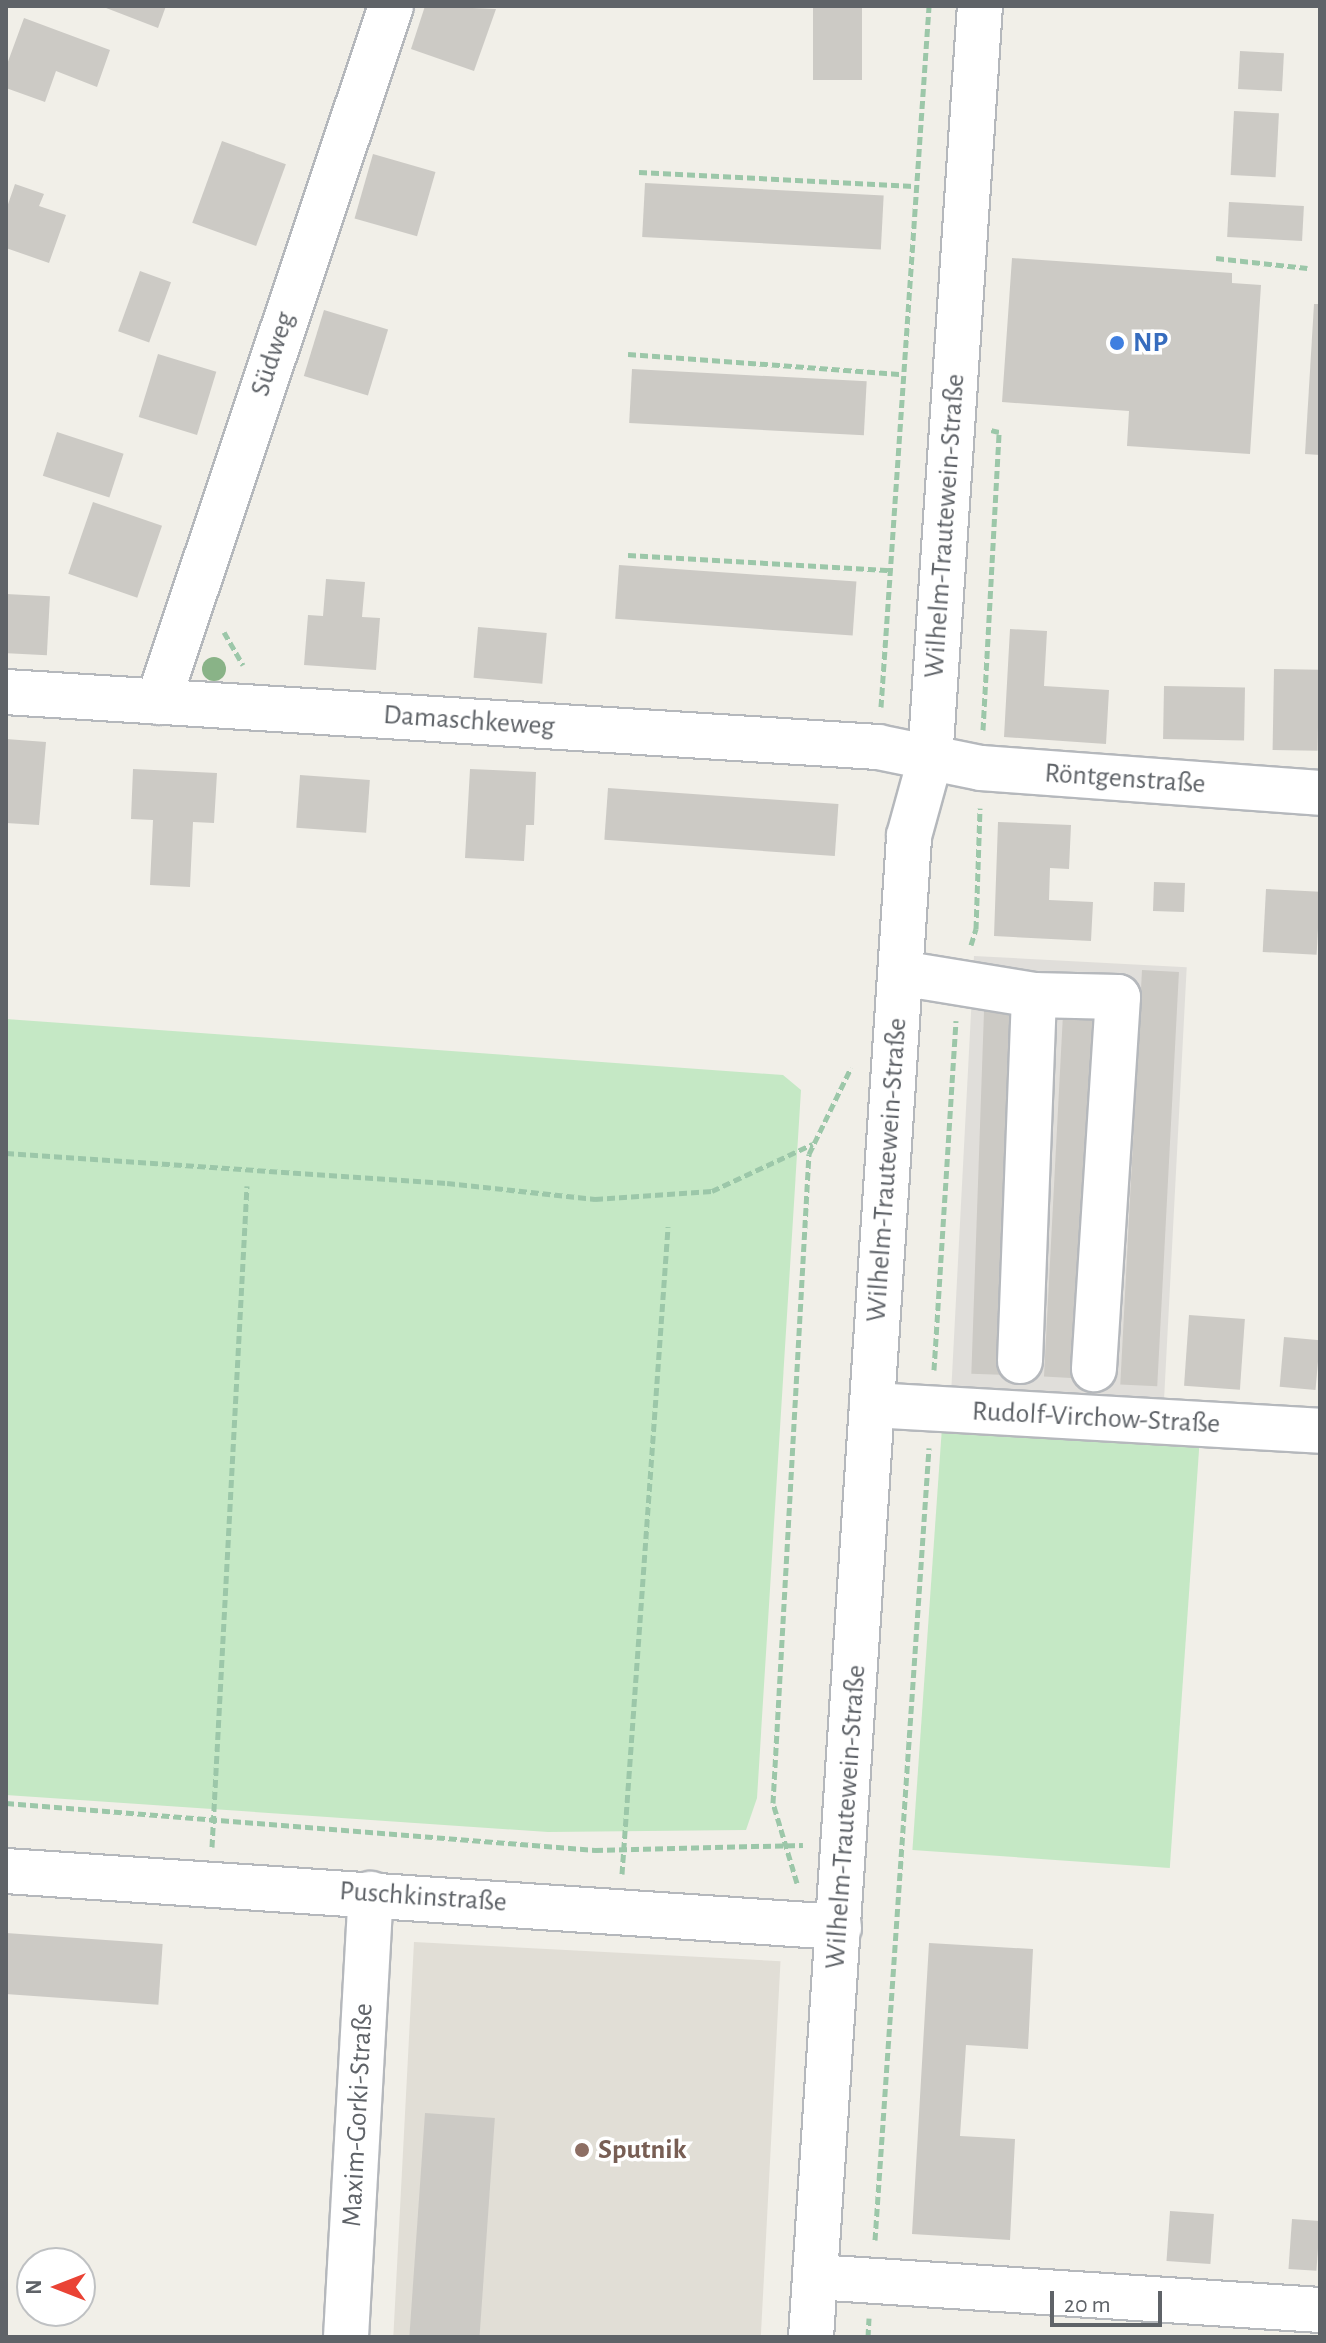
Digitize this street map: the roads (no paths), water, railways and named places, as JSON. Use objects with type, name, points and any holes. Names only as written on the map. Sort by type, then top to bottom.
[{"type":"street","name":"Südweg","points":[[158,702],[391,6]]},
{"type":"street","name":"Wilhelm-Trautewein-Straße","points":[[811,2337],[815,2277],[818,1925],[844,1844],[909,836],[930,760],[980,6]]},
{"type":"street","name":"Damaschkeweg","points":[[6,692],[878,747],[930,760]]},
{"type":"street","name":"Röntgenstraße","points":[[930,760],[981,768],[1320,793]]},
{"type":"street","points":[[900,973],[1034,995],[1118,997],[1094,1369]]},
{"type":"street","points":[[1020,1361],[1034,995]]},
{"type":"street","name":"Rudolf-Virchow-Straße","points":[[872,1405],[1320,1431]]},
{"type":"street","name":"Puschkinstraße","points":[[6,1871],[818,1925]]},
{"type":"street","name":"Maxim-Gorki-Straße","points":[[346,2337],[371,1894]]},
{"type":"street","points":[[815,2277],[1320,2310]]},
{"type":"place","name":"NP","points":[[1117,343]]},
{"type":"place","name":"Sputnik","points":[[582,2150]]}]
